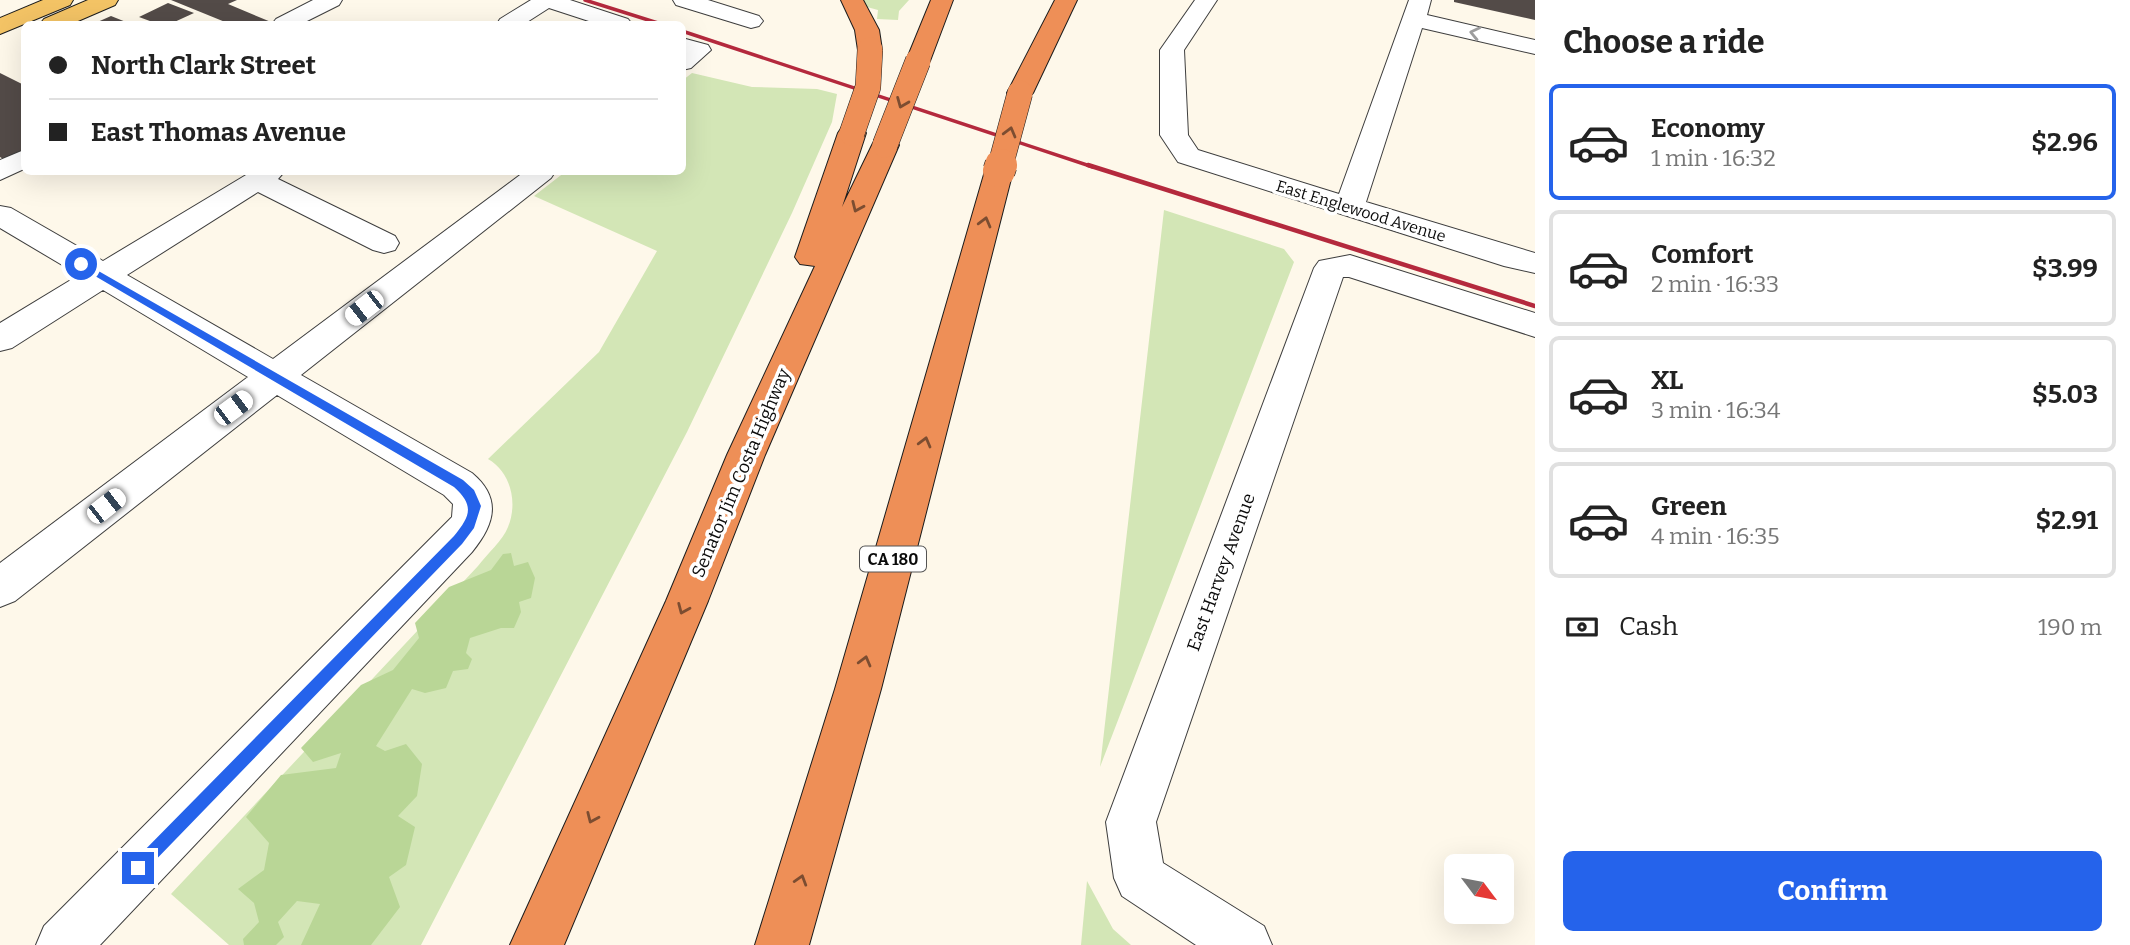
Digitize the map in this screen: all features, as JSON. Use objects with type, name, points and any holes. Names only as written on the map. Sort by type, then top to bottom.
[{"type":"highway","points":[[746,455],[868,87],[870,50],[867,30],[852,0]]},
{"type":"highway","name":"Senator Jim Costa Highway","points":[[537,945],[687,601],[746,455],[885,145],[943,0]]},
{"type":"highway","name":"CA 180","points":[[782,945],[858,689],[1043,0]]},
{"type":"highway","points":[[1020,93],[1066,0]]},
{"type":"main road","points":[[0,48],[9,25],[62,0]]},
{"type":"main road","points":[[59,21],[107,0]]},
{"type":"street","points":[[290,21],[331,0]]},
{"type":"street","points":[[513,21],[547,0],[611,21]]},
{"type":"street","points":[[684,0],[751,20]]},
{"type":"street","name":"East Englewood Avenue","points":[[1206,0],[1172,50],[1174,135],[1188,156],[1349,208],[1535,263]]},
{"type":"street","points":[[1418,7],[1535,28]]},
{"type":"street","points":[[1418,7],[1535,47]]},
{"type":"street","points":[[1349,208],[1418,7]]},
{"type":"street","points":[[686,46],[699,50],[686,60]]},
{"type":"street","points":[[0,171],[21,160]]},
{"type":"street","points":[[0,587],[537,175]]},
{"type":"street","points":[[0,339],[263,176],[384,243]]},
{"type":"street","points":[[0,215],[458,484],[470,493],[475,506],[470,524],[458,540],[63,945]]},
{"type":"street","name":"East Harvey Avenue","points":[[1245,945],[1140,878],[1131,822],[1330,268],[1350,266],[1535,325]]},
{"type":"green space","points":[[863,0],[909,0],[899,11],[898,20],[877,19],[878,10],[867,7]]},
{"type":"green space","points":[[692,73],[752,87],[817,89],[837,94],[832,122],[792,213],[687,432],[421,945],[229,945],[171,894],[478,566],[502,537],[511,518],[512,498],[507,480],[488,459],[599,352],[657,251],[534,196],[561,175],[686,175],[686,78]]},
{"type":"green space","points":[[1164,210],[1284,249],[1294,262],[1100,767]]},
{"type":"green space","points":[[511,553],[514,566],[528,562],[535,578],[531,598],[519,602],[521,612],[514,628],[501,628],[470,638],[466,653],[472,659],[468,669],[453,671],[446,688],[425,693],[412,689],[376,746],[385,751],[406,744],[422,764],[417,796],[398,816],[415,827],[406,865],[389,877],[400,907],[371,945],[301,945],[320,904],[297,901],[278,922],[284,937],[276,945],[244,945],[243,939],[259,922],[254,903],[238,889],[264,870],[269,843],[246,817],[281,775],[336,768],[341,753],[313,762],[301,748],[361,685],[393,670],[419,638],[415,623],[449,587],[491,570],[503,554]]},
{"type":"green space","points":[[1087,881],[1113,929],[1131,945],[1081,945]]},
{"type":"building","points":[[171,0],[237,0],[228,4],[269,21],[223,21]]},
{"type":"building","points":[[1535,0],[1535,20],[1454,2]]},
{"type":"building","points":[[168,3],[194,13],[177,21],[150,21],[139,17]]},
{"type":"building","points":[[111,16],[124,21],[100,21]]},
{"type":"building","points":[[0,73],[21,84],[21,152],[5,160],[0,157]]},
{"type":"railway","points":[[585,0],[652,21]]},
{"type":"railway","points":[[686,32],[1093,167]]},
{"type":"railway","points":[[1088,165],[1535,306]]},
{"type":"route","points":[[81,264],[458,484],[470,493],[475,506],[470,524],[458,540],[138,868]]}]
